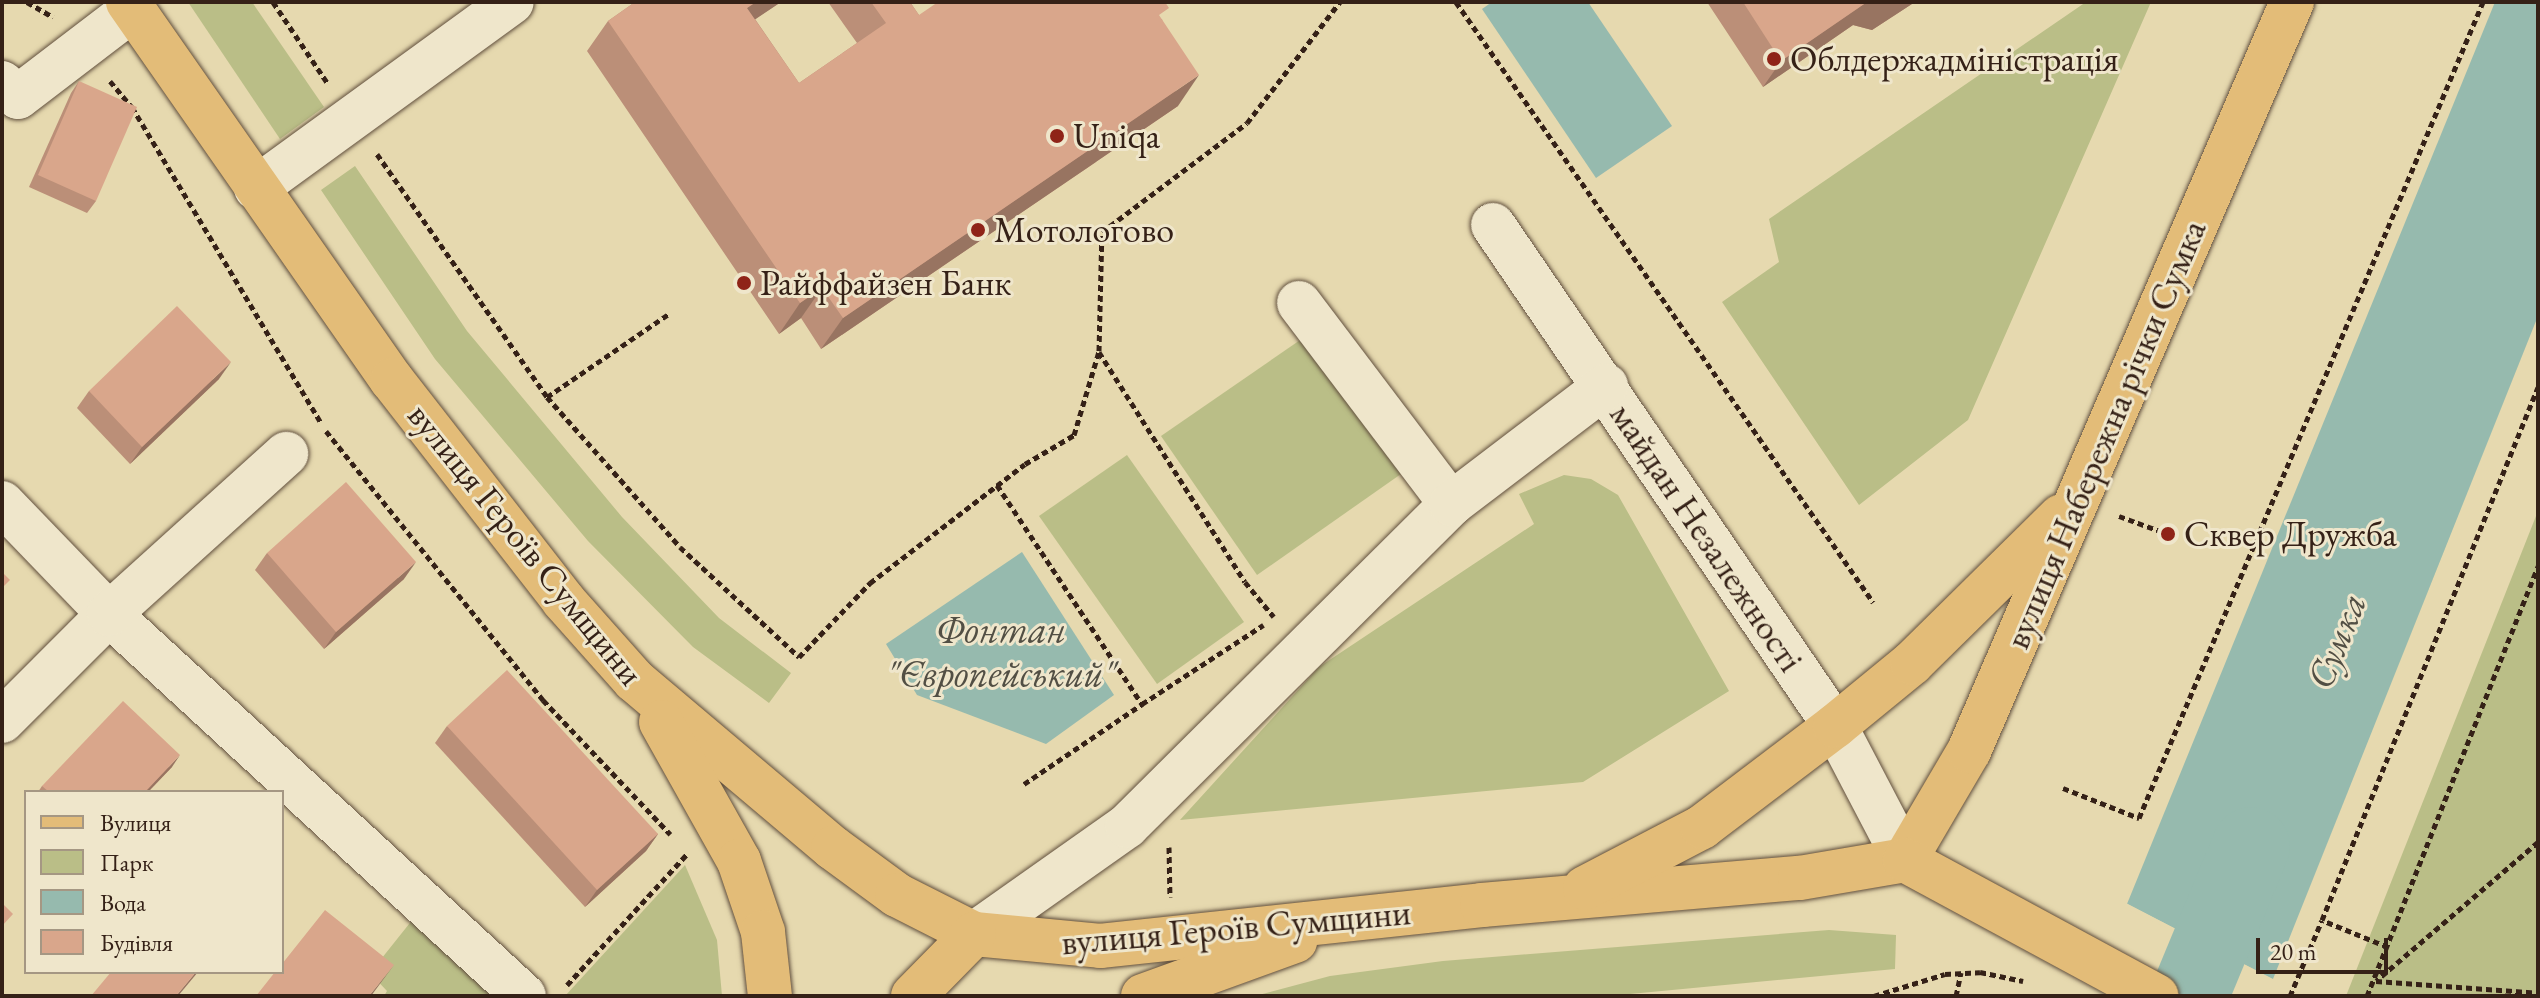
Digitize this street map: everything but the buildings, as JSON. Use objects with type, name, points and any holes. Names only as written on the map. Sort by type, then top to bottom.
[{"type":"main road","name":"вулиця Набережна річки Сумка","points":[[1905,860],[1969,751],[2292,2]]},
{"type":"main road","name":"вулиця Героїв Сумщини","points":[[131,6],[392,380],[563,600],[634,680],[833,848],[897,895],[974,934],[1100,946],[1567,897],[1800,878],[1905,860]]},
{"type":"main road","points":[[1567,897],[1702,827],[1835,726],[1912,663],[2077,501]]},
{"type":"main road","points":[[634,680],[702,787],[739,861],[763,932],[770,996]]},
{"type":"main road","points":[[1905,860],[2157,996]]},
{"type":"main road","points":[[1143,996],[1265,954],[1341,920]]},
{"type":"main road","points":[[913,996],[974,934]]},
{"type":"street","points":[[256,188],[512,2]]},
{"type":"street","points":[[2,83],[18,97],[82,49],[131,6]]},
{"type":"street","name":"майдан Незалежності","points":[[1493,225],[1606,386],[1835,726],[1905,860]]},
{"type":"street","points":[[1299,303],[1451,504]]},
{"type":"street","points":[[974,934],[1127,826],[1299,649],[1451,504],[1606,386]]},
{"type":"street","points":[[2,721],[109,614],[286,454]]},
{"type":"street","points":[[2,503],[109,614],[524,996]]},
{"type":"path","points":[[27,2],[54,17],[132,107],[323,428],[543,700],[688,853],[694,867]]},
{"type":"path","points":[[273,2],[547,397],[680,547],[799,657],[870,583],[997,485],[1074,435],[1099,351],[1102,232],[1247,123],[1340,2]]},
{"type":"path","points":[[1456,2],[1873,602]]},
{"type":"path","points":[[2063,788],[2139,818],[2483,2]]},
{"type":"path","points":[[547,397],[670,313]]},
{"type":"path","points":[[1099,351],[1245,582]]},
{"type":"path","points":[[2290,996],[2538,387]]},
{"type":"path","points":[[997,485],[1142,704]]},
{"type":"path","points":[[2077,501],[2168,534]]},
{"type":"path","points":[[2367,996],[2376,981],[2538,566]]},
{"type":"path","points":[[1024,784],[1274,618]]},
{"type":"path","points":[[2376,981],[2538,842]]},
{"type":"path","points":[[556,996],[688,853]]},
{"type":"path","points":[[2322,920],[2388,947]]},
{"type":"path","points":[[1874,996],[1961,973],[2023,981]]},
{"type":"path","points":[[1956,996],[1961,973]]},
{"type":"path","points":[[2376,981],[2538,993]]},
{"type":"green space","points":[[188,2],[252,2],[324,107],[280,139]]},
{"type":"green space","points":[[2086,2],[2151,2],[1968,420],[1859,505],[1722,302],[1779,262],[1769,219]]},
{"type":"green space","points":[[355,166],[467,331],[622,517],[719,618],[791,673],[769,703],[693,647],[588,541],[435,359],[321,190]]},
{"type":"green space","points":[[1306,336],[1401,474],[1257,575],[1161,436]]},
{"type":"green space","points":[[1127,455],[1244,622],[1157,684],[1039,516]]},
{"type":"green space","points":[[1564,475],[1591,479],[1618,495],[1729,691],[1583,782],[1180,820],[1319,667],[1534,524],[1519,494]]},
{"type":"green space","points":[[2538,511],[2538,996],[2346,996]]},
{"type":"green space","points":[[685,865],[717,940],[722,996],[565,996]]},
{"type":"green space","points":[[417,914],[506,996],[384,996],[387,991],[370,973]]},
{"type":"green space","points":[[1829,930],[1896,935],[1895,969],[1609,996],[1255,996],[1330,976],[1443,961]]},
{"type":"water","points":[[1492,2],[1588,2],[1672,126],[1596,178],[1482,9]]},
{"type":"water","points":[[2495,2],[2538,2],[2538,316],[2273,979],[2127,904]]},
{"type":"water","name":"Фонтан \"Європейський\"","points":[[1022,552],[1114,695],[1046,744],[917,695],[886,644]]},
{"type":"pier","points":[[2124,902],[2276,981],[2125,908]]},
{"type":"waterway","name":"Сумка","points":[[2189,996],[2251,846]]},
{"type":"place","name":"Облдержадміністрація","points":[[1774,59]]},
{"type":"place","name":"Uniqa","points":[[1057,136]]},
{"type":"place","name":"Мотологово","points":[[978,230]]},
{"type":"place","name":"Райффайзен Банк","points":[[744,283]]},
{"type":"place","name":"Сквер Дружба","points":[[2168,534]]}]
